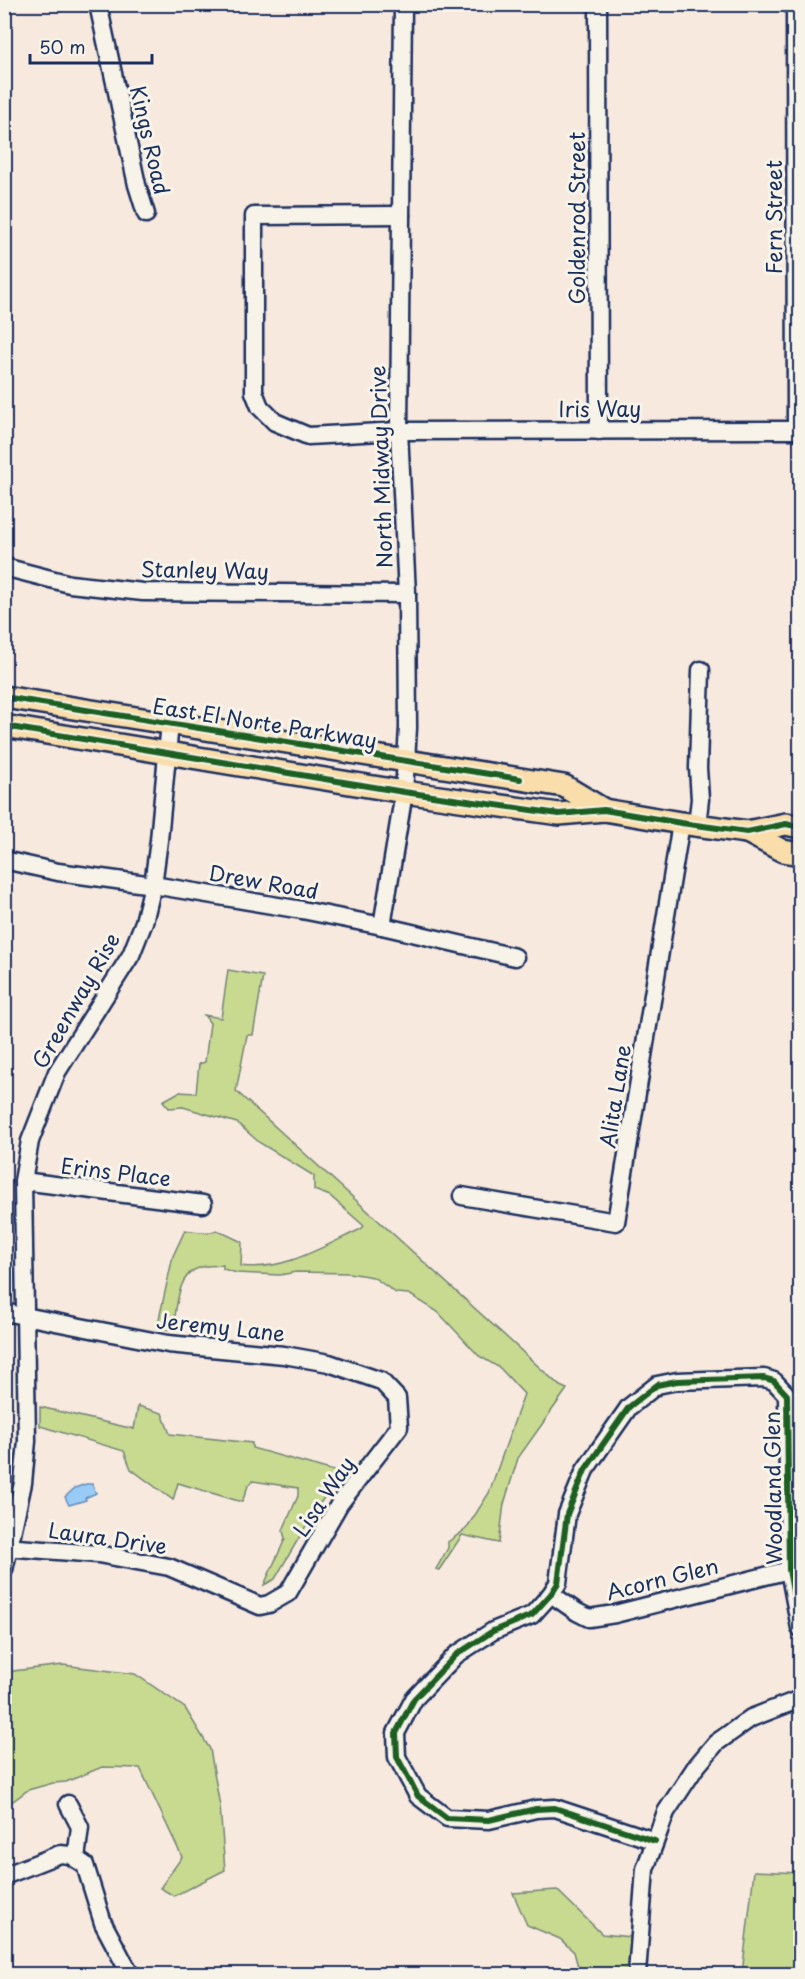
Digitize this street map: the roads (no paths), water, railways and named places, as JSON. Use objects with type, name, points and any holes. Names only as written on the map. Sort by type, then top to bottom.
[{"type":"main road","name":"East El Norte Parkway","points":[[4,697],[564,786],[604,810]]},
{"type":"main road","name":"East El Norte Parkway","points":[[4,726],[404,792],[559,814],[604,810],[747,832],[786,824],[801,827]]},
{"type":"main road","name":"East El Norte Parkway","points":[[747,832],[783,851],[801,854]]},
{"type":"street","name":"Kings Road","points":[[98,4],[137,185],[146,214]]},
{"type":"street","name":"North Midway Drive","points":[[382,926],[404,792],[408,728],[406,594],[399,431],[403,4]]},
{"type":"street","name":"Goldenrod Street","points":[[598,4],[599,431]]},
{"type":"street","name":"Fern Street","points":[[795,4],[798,429]]},
{"type":"street","name":"Iris Way","points":[[401,215],[254,216],[254,392],[260,407],[275,422],[308,436],[399,431],[798,429]]},
{"type":"street","name":"Stanley Way","points":[[4,567],[70,584],[143,592],[406,594]]},
{"type":"street","points":[[689,824],[700,799],[698,768],[701,670]]},
{"type":"street","name":"Greenway Rise","points":[[4,1570],[7,1547],[23,1483],[27,1441],[23,1181],[30,1141],[57,1072],[131,955],[144,922],[153,885],[170,723]]},
{"type":"street","name":"Alita Lane","points":[[462,1196],[616,1222],[689,824]]},
{"type":"street","name":"Drew Road","points":[[4,860],[58,872],[302,910],[515,957]]},
{"type":"street","name":"Erins Place","points":[[23,1181],[203,1204]]},
{"type":"street","name":"Jeremy Lane","points":[[4,1312],[168,1344],[284,1355],[329,1363],[381,1381],[397,1398],[398,1405]]},
{"type":"street","name":"Woodland Glen","points":[[655,1840],[555,1808],[536,1809],[489,1820],[447,1818],[418,1796],[397,1757],[396,1733],[414,1699],[456,1655],[493,1631],[532,1615],[551,1594],[558,1584],[567,1514],[585,1470],[629,1407],[657,1385],[677,1381],[764,1378],[774,1381],[787,1395],[789,1570],[801,1628]]},
{"type":"street","name":"Lisa Way","points":[[269,1604],[288,1593],[340,1503],[399,1427],[398,1405]]},
{"type":"street","name":"Laura Drive","points":[[7,1547],[98,1554],[169,1567],[260,1606],[269,1604]]},
{"type":"street","name":"Acorn Glen","points":[[551,1594],[577,1612],[589,1617],[615,1614],[789,1570]]},
{"type":"street","points":[[637,1974],[645,1869],[666,1812],[695,1768],[716,1743],[751,1718],[801,1699]]},
{"type":"street","points":[[68,1804],[80,1827],[76,1859]]},
{"type":"street","points":[[4,1876],[60,1854],[70,1855],[84,1865],[103,1923],[130,1974]]},
{"type":"water","points":[[92,1484],[96,1493],[85,1498],[86,1500],[69,1505],[65,1497],[75,1488]]}]
